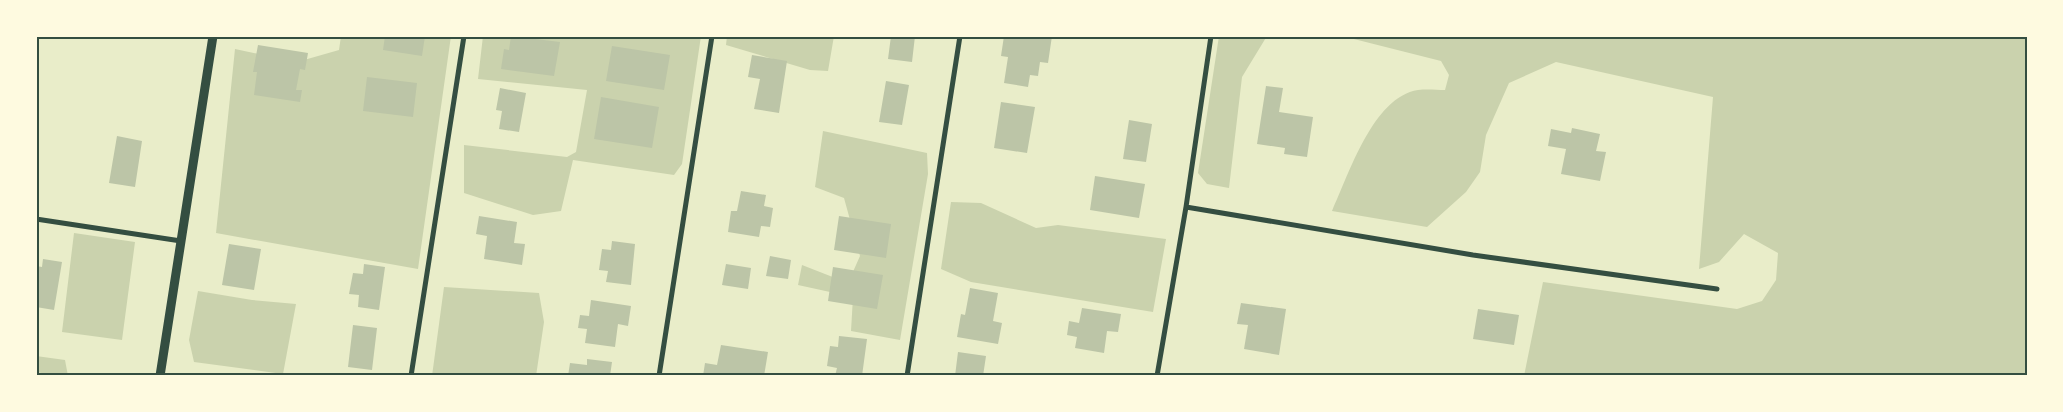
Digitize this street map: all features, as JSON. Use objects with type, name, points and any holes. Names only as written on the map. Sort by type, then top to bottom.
[{"type":"street","points":[[160,376],[213,36]]},
{"type":"street","points":[[411,376],[464,36]]},
{"type":"street","points":[[659,376],[712,36]]},
{"type":"street","points":[[907,376],[960,36]]},
{"type":"street","points":[[1157,376],[1186,207],[1211,36]]},
{"type":"street","points":[[1186,207],[1473,255],[1717,289]]},
{"type":"street","points":[[36,219],[181,241]]},
{"type":"green space","points":[[341,36],[451,36],[418,269],[216,233],[235,49],[297,62],[339,50]]},
{"type":"green space","points":[[483,36],[578,39],[583,36],[701,36],[682,164],[674,175],[573,160],[561,211],[533,215],[464,193],[464,145],[567,157],[576,152],[587,90],[478,79]]},
{"type":"green space","points":[[727,36],[834,36],[828,71],[810,70],[726,45]]},
{"type":"green space","points":[[1219,36],[1267,36],[1242,77],[1229,188],[1207,184],[1198,173]]},
{"type":"green space","points":[[1342,36],[2027,36],[2027,376],[1524,376],[1543,282],[1737,309],[1762,301],[1776,280],[1778,253],[1744,234],[1719,262],[1699,269],[1713,97],[1556,62],[1509,83],[1486,135],[1480,172],[1466,192],[1427,227],[1332,211],[1355,158],[1375,122],[1388,107],[1402,96],[1418,90],[1445,90],[1449,75],[1441,61]]},
{"type":"green space","points":[[823,131],[927,153],[928,174],[900,340],[851,331],[853,297],[798,285],[802,265],[848,283],[860,256],[844,198],[815,187]]},
{"type":"green space","points":[[951,202],[981,203],[1036,228],[1058,225],[1166,239],[1153,312],[971,282],[941,269]]},
{"type":"green space","points":[[74,233],[135,242],[122,340],[62,332]]},
{"type":"green space","points":[[444,287],[539,293],[544,322],[536,376],[432,376]]},
{"type":"green space","points":[[198,291],[252,300],[296,304],[283,374],[194,362],[189,340]]},
{"type":"green space","points":[[36,356],[65,360],[68,376],[47,376],[47,374],[36,372]]},
{"type":"building","points":[[385,36],[425,36],[422,56],[383,50]]},
{"type":"building","points":[[511,36],[560,42],[554,76],[501,69],[504,49],[509,50]]},
{"type":"building","points":[[891,36],[915,36],[912,62],[888,59]]},
{"type":"building","points":[[1004,36],[1052,36],[1048,63],[1040,62],[1038,76],[1030,75],[1028,87],[1004,83],[1008,57],[1001,56]]},
{"type":"building","points":[[258,45],[308,53],[305,70],[300,69],[296,90],[302,90],[300,102],[254,95],[257,72],[253,72]]},
{"type":"building","points":[[612,46],[670,55],[664,90],[606,81]]},
{"type":"building","points":[[752,55],[787,61],[779,113],[754,109],[760,79],[748,77]]},
{"type":"building","points":[[367,77],[417,83],[413,117],[363,111]]},
{"type":"building","points":[[886,81],[909,85],[902,125],[879,122]]},
{"type":"building","points":[[1266,86],[1283,88],[1279,112],[1313,117],[1307,157],[1284,154],[1285,148],[1257,144]]},
{"type":"building","points":[[500,88],[526,93],[519,132],[499,129],[502,111],[496,110]]},
{"type":"building","points":[[601,97],[659,107],[652,148],[594,139]]},
{"type":"building","points":[[1001,102],[1035,107],[1027,153],[994,148]]},
{"type":"building","points":[[1129,120],[1152,124],[1146,162],[1123,159]]},
{"type":"building","points":[[1572,128],[1600,134],[1596,151],[1606,152],[1600,181],[1561,174],[1566,149],[1548,146],[1551,129],[1571,133]]},
{"type":"building","points":[[117,136],[142,141],[135,187],[109,183]]},
{"type":"building","points":[[1095,176],[1145,184],[1139,218],[1090,210]]},
{"type":"building","points":[[741,191],[766,195],[764,206],[773,208],[770,227],[761,226],[759,237],[728,232],[731,211],[737,211]]},
{"type":"building","points":[[479,216],[517,222],[514,243],[525,244],[522,265],[484,259],[487,236],[476,234]]},
{"type":"building","points":[[839,216],[891,224],[886,258],[834,250]]},
{"type":"building","points":[[612,241],[635,244],[631,285],[606,282],[608,271],[599,270],[602,249],[611,250]]},
{"type":"building","points":[[229,244],[261,249],[254,290],[222,285]]},
{"type":"building","points":[[770,256],[791,260],[788,279],[766,276]]},
{"type":"building","points":[[43,259],[62,262],[54,310],[36,307],[36,266],[42,267]]},
{"type":"building","points":[[364,264],[385,267],[379,310],[358,307],[359,295],[349,294],[353,273],[363,274]]},
{"type":"building","points":[[726,264],[751,268],[748,289],[722,285]]},
{"type":"building","points":[[833,267],[883,275],[877,309],[828,301]]},
{"type":"building","points":[[970,288],[998,293],[993,321],[1002,323],[998,344],[957,337],[961,314],[965,315]]},
{"type":"building","points":[[591,300],[631,306],[628,326],[618,324],[615,347],[585,343],[587,329],[578,328],[580,315],[589,316]]},
{"type":"building","points":[[1241,303],[1286,309],[1279,355],[1244,349],[1248,325],[1237,324]]},
{"type":"building","points":[[1082,308],[1121,314],[1118,332],[1107,331],[1104,353],[1075,348],[1077,337],[1067,335],[1069,321],[1079,323]]},
{"type":"building","points":[[1478,309],[1519,315],[1514,345],[1473,339]]},
{"type":"building","points":[[353,325],[377,328],[372,370],[348,367]]},
{"type":"building","points":[[839,336],[867,339],[862,376],[835,376],[837,368],[827,366],[830,346],[838,347]]},
{"type":"building","points":[[721,345],[768,352],[764,376],[703,376],[705,363],[717,365]]},
{"type":"building","points":[[958,352],[986,356],[983,376],[955,376]]},
{"type":"building","points":[[587,359],[612,362],[610,376],[568,376],[570,363],[587,365]]}]
